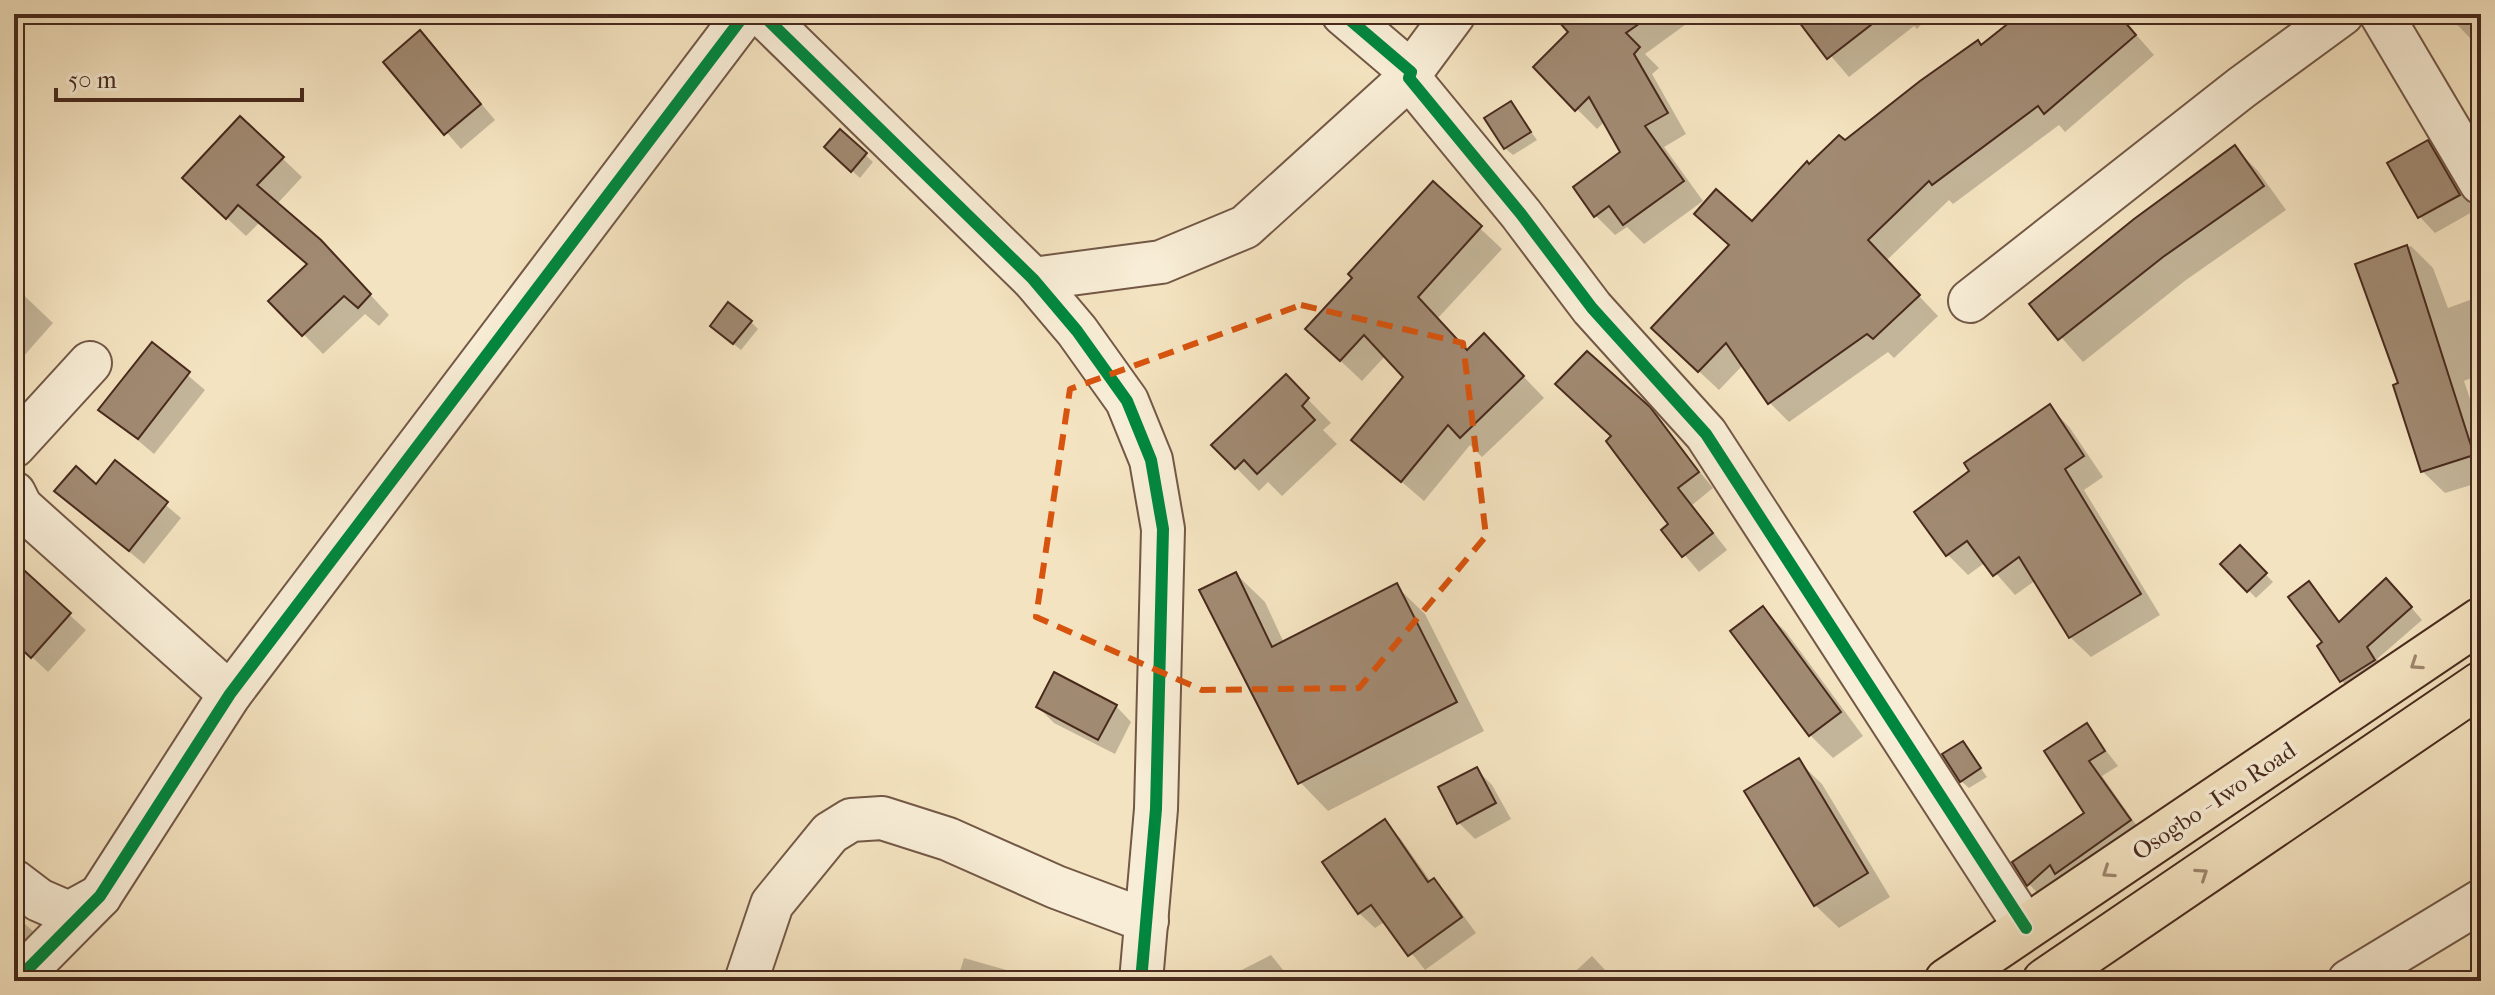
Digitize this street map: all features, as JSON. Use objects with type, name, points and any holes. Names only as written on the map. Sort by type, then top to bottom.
[{"type":"main road","name":"Osogbo - Iwo Road","points":[[1947,981],[2481,620]]},
{"type":"main road","points":[[2045,981],[2481,684]]},
{"type":"street","points":[[16,981],[100,896],[230,694],[745,14]]},
{"type":"street","points":[[762,14],[1033,279],[1077,331],[1127,401],[1151,460],[1163,529],[1156,809],[1141,981]]},
{"type":"street","points":[[1343,14],[1410,75],[1592,308],[1706,434],[2026,928]]},
{"type":"street","points":[[1033,279],[1161,262],[1245,227],[1410,75],[1454,14]]},
{"type":"street","points":[[1970,301],[2241,88],[2342,14]]},
{"type":"street","points":[[2381,14],[2481,183]]},
{"type":"street","points":[[14,446],[90,363]]},
{"type":"street","points":[[14,493],[21,507],[230,694]]},
{"type":"street","points":[[746,981],[772,904],[830,833],[851,820],[882,818],[948,839],[1056,887],[1147,921]]},
{"type":"street","points":[[14,881],[39,900],[69,913],[100,896]]},
{"type":"street","points":[[2349,981],[2481,901]]},
{"type":"highlighted area","points":[[1301,305],[1463,343],[1486,536],[1359,688],[1202,690],[1036,617],[1070,389]]},
{"type":"building","points":[[1552,14],[1653,14],[1626,33],[1640,47],[1634,54],[1668,113],[1645,126],[1684,181],[1623,225],[1609,206],[1594,217],[1573,187],[1620,152],[1589,97],[1575,111],[1533,67],[1568,32]]},
{"type":"building","points":[[1793,14],[1885,14],[1827,59]]},
{"type":"building","points":[[2020,14],[2118,14],[2136,35],[2044,114],[2038,106],[1932,185],[1929,181],[1868,240],[1920,295],[1873,339],[1867,334],[1768,404],[1726,343],[1698,372],[1651,328],[1729,245],[1694,214],[1716,189],[1752,221],[1807,161],[1809,164],[1839,135],[1845,140],[1920,81],[1978,40],[1981,45]]},
{"type":"building","points":[[420,30],[481,104],[444,135],[383,62]]},
{"type":"building","points":[[1511,101],[1531,132],[1504,149],[1484,118]]},
{"type":"building","points":[[240,116],[284,157],[257,185],[321,240],[371,294],[358,308],[344,296],[302,336],[268,301],[307,264],[238,205],[226,219],[182,178]]},
{"type":"building","points":[[840,129],[867,153],[851,172],[824,147]]},
{"type":"building","points":[[2428,140],[2460,195],[2418,218],[2387,163]]},
{"type":"building","points":[[2235,145],[2264,186],[2163,257],[2058,340],[2029,304],[2134,219]]},
{"type":"building","points":[[1433,181],[1482,226],[1418,297],[1467,350],[1484,333],[1524,376],[1460,438],[1448,425],[1401,482],[1351,440],[1403,377],[1364,335],[1340,361],[1305,329],[1352,278],[1348,274]]},
{"type":"building","points":[[2407,245],[2474,455],[2421,472],[2393,385],[2398,383],[2355,264]]},
{"type":"building","points":[[728,302],[752,321],[733,344],[710,326]]},
{"type":"building","points":[[152,342],[190,372],[138,439],[98,410]]},
{"type":"building","points":[[1587,351],[1650,407],[1699,472],[1678,488],[1713,533],[1682,557],[1661,530],[1668,524],[1606,441],[1611,436],[1555,384]]},
{"type":"building","points":[[1286,374],[1309,398],[1302,406],[1315,420],[1257,474],[1244,460],[1235,469],[1211,445]]},
{"type":"building","points":[[2050,404],[2084,456],[2065,469],[2141,594],[2069,638],[2019,557],[1993,576],[1967,541],[1946,556],[1914,512],[1969,471],[1964,463]]},
{"type":"building","points":[[115,460],[168,502],[129,551],[54,491],[76,466],[96,484]]},
{"type":"building","points":[[2240,545],[2267,573],[2247,592],[2220,564]]},
{"type":"building","points":[[14,561],[71,613],[31,658],[14,642]]},
{"type":"building","points":[[1236,572],[1272,647],[1397,583],[1457,702],[1298,784],[1199,590]]},
{"type":"building","points":[[2386,578],[2412,607],[2367,647],[2375,660],[2340,682],[2317,646],[2322,642],[2288,597],[2309,581],[2339,622]]},
{"type":"building","points":[[1763,606],[1841,712],[1809,736],[1730,631]]},
{"type":"building","points":[[1054,672],[1117,705],[1098,740],[1036,707]]},
{"type":"building","points":[[2087,723],[2105,751],[2089,761],[2131,820],[2055,874],[2050,865],[2027,886],[2012,862],[2084,813],[2044,751]]},
{"type":"building","points":[[1963,741],[1981,768],[1960,782],[1942,754]]},
{"type":"building","points":[[1799,758],[1868,873],[1814,906],[1744,791]]},
{"type":"building","points":[[1477,767],[1496,803],[1457,824],[1438,787]]},
{"type":"building","points":[[1385,819],[1428,882],[1434,878],[1462,917],[1408,956],[1371,905],[1358,914],[1322,862]]},
{"type":"cycle path","points":[[16,981],[100,896],[230,694],[745,14]]},
{"type":"cycle path","points":[[762,14],[1033,279],[1077,331],[1127,401],[1151,460],[1163,529],[1156,809],[1141,981]]},
{"type":"cycle path","points":[[1343,14],[1411,72],[1409,78],[1521,214],[1592,308],[1706,434],[2026,928]]}]
